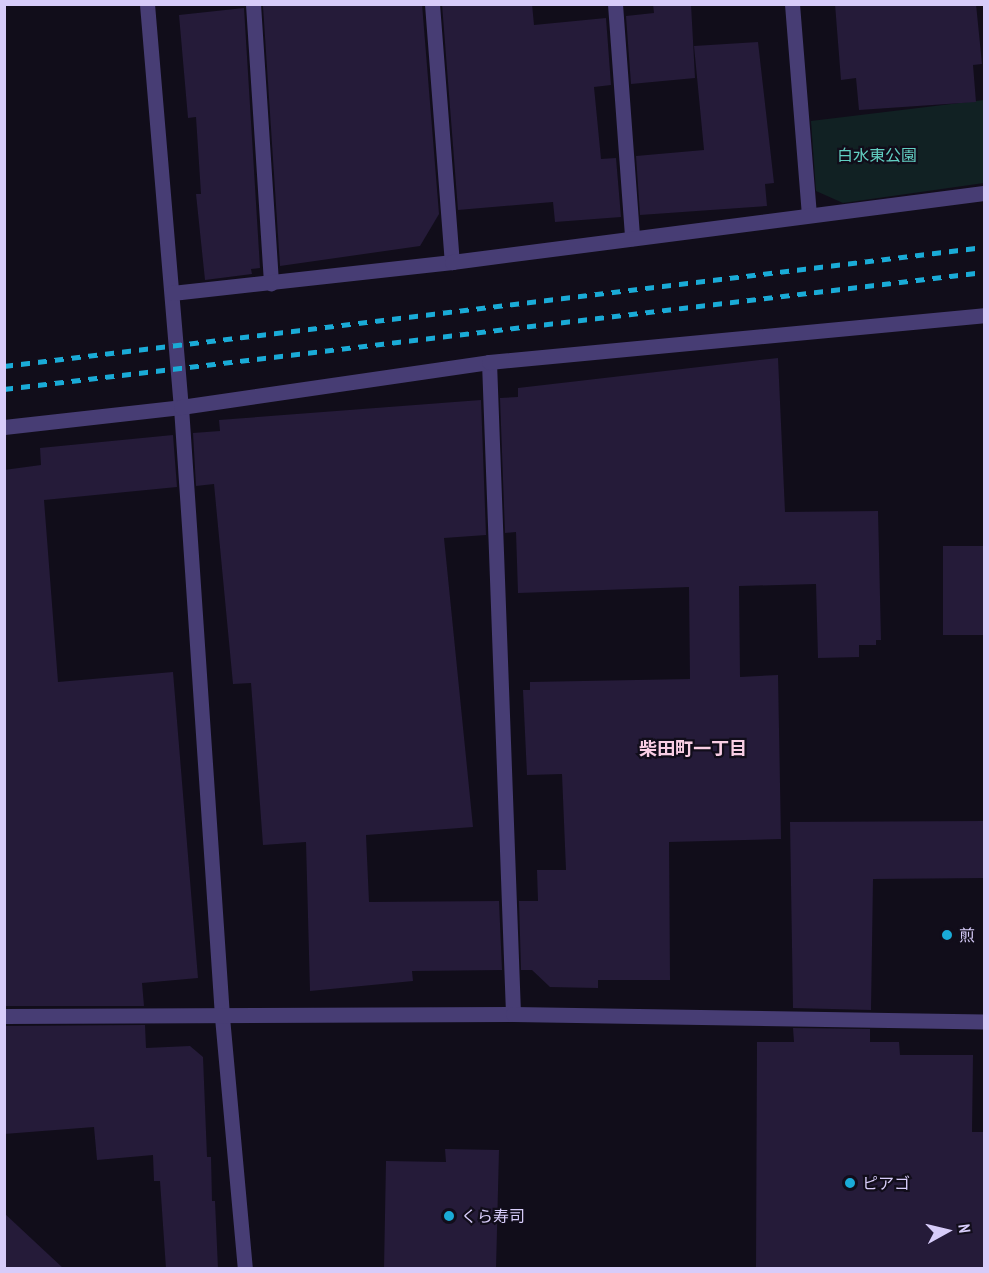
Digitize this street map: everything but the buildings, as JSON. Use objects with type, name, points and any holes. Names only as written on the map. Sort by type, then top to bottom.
[{"type":"street","points":[[147,4],[181,407],[222,1017],[245,1269]]},
{"type":"street","points":[[253,4],[271,283]]},
{"type":"street","points":[[432,4],[452,262]]},
{"type":"street","points":[[615,4],[632,238]]},
{"type":"street","points":[[792,4],[809,214]]},
{"type":"street","points":[[172,293],[452,262],[984,193]]},
{"type":"street","points":[[4,426],[181,407],[489,362],[984,315]]},
{"type":"street","points":[[489,362],[513,1014]]},
{"type":"street","points":[[4,1016],[222,1017],[513,1014],[984,1021]]},
{"type":"green space","name":"白水東公園","points":[[984,100],[984,183],[843,203],[816,191],[811,121]]},
{"type":"railway","points":[[4,366],[984,247]]},
{"type":"railway","points":[[4,389],[984,272]]},
{"type":"place","name":"煎","points":[[947,935]]},
{"type":"place","name":"ピアゴ","points":[[850,1183]]},
{"type":"place","name":"くら寿司","points":[[449,1216]]},
{"type":"district","name":"柴田町一丁目","points":[[693,749]]}]
